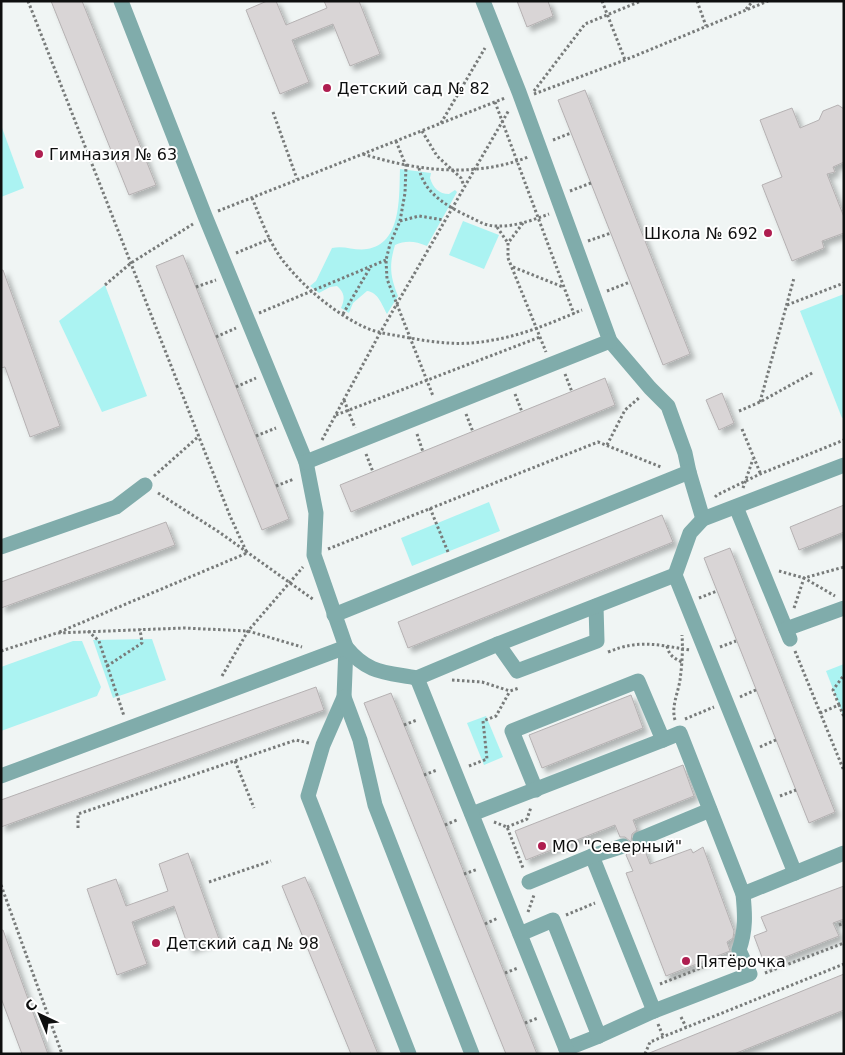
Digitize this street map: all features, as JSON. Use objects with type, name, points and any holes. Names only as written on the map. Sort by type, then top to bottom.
[{"type":"lane","points":[[120,1],[269,373],[290,423],[309,460],[316,512],[314,555],[346,647],[357,661],[374,671],[417,678],[498,644],[675,575]]},
{"type":"lane","points":[[483,1],[519,92],[610,341],[668,406],[685,453],[685,474],[702,519]]},
{"type":"lane","points":[[309,460],[610,341]]},
{"type":"lane","points":[[795,872],[675,575],[690,533],[702,519],[844,465]]},
{"type":"lane","points":[[334,615],[685,474]]},
{"type":"lane","points":[[1,547],[116,507],[145,485]]},
{"type":"lane","points":[[736,507],[788,634],[840,602]]},
{"type":"lane","points":[[498,644],[517,671],[597,641],[596,606]]},
{"type":"lane","points":[[1,776],[346,647]]},
{"type":"lane","points":[[346,647],[344,697],[323,745],[308,796],[410,1054]]},
{"type":"lane","points":[[417,678],[567,1051],[654,1011],[750,974],[740,950],[744,935],[744,894],[678,728],[663,740],[472,814]]},
{"type":"lane","points":[[536,790],[512,730],[638,681],[663,740]]},
{"type":"lane","points":[[344,697],[360,740],[375,805],[472,1054]]},
{"type":"lane","points":[[640,839],[710,810]]},
{"type":"lane","points":[[529,882],[592,856],[623,846]]},
{"type":"lane","points":[[744,894],[844,854]]},
{"type":"lane","points":[[592,856],[654,1011]]},
{"type":"lane","points":[[520,934],[553,920],[600,1036]]},
{"type":"path","points":[[28,1],[230,516],[247,552]]},
{"type":"path","points":[[602,1],[624,60]]},
{"type":"path","points":[[641,1],[585,24],[530,96],[768,1]]},
{"type":"path","points":[[697,1],[706,26]]},
{"type":"path","points":[[744,11],[753,1]]},
{"type":"path","points":[[441,123],[495,32]]},
{"type":"path","points":[[105,285],[131,263],[205,216],[519,92]]},
{"type":"path","points":[[309,460],[336,415],[380,332],[450,209],[519,92]]},
{"type":"path","points":[[495,102],[574,314]]},
{"type":"path","points":[[273,112],[297,180]]},
{"type":"path","points":[[422,131],[438,156],[450,170],[462,178],[464,186]]},
{"type":"path","points":[[396,141],[406,166],[405,193],[400,221],[390,244],[386,260],[387,279],[438,409]]},
{"type":"path","points":[[363,154],[406,166],[450,170],[487,168],[517,161],[541,152]]},
{"type":"path","points":[[419,168],[420,177],[450,209],[486,225],[497,226],[523,223],[539,218],[591,183]]},
{"type":"path","points":[[252,198],[270,238],[283,260],[310,291],[364,327],[380,332],[452,345],[492,341],[537,328],[574,314],[595,300],[630,282]]},
{"type":"path","points":[[400,221],[419,216],[444,220]]},
{"type":"path","points":[[508,243],[523,223]]},
{"type":"path","points":[[497,226],[508,243],[508,258],[551,364]]},
{"type":"path","points":[[575,246],[610,232]]},
{"type":"path","points":[[223,258],[270,238]]},
{"type":"path","points":[[216,337],[310,291],[386,260]]},
{"type":"path","points":[[343,314],[371,266]]},
{"type":"path","points":[[512,267],[564,287]]},
{"type":"path","points":[[196,287],[229,274]]},
{"type":"path","points":[[760,402],[794,278]]},
{"type":"path","points":[[786,306],[844,283]]},
{"type":"path","points":[[336,415],[540,337]]},
{"type":"path","points":[[739,411],[760,402],[814,372]]},
{"type":"path","points":[[236,387],[269,373]]},
{"type":"path","points":[[607,445],[625,410],[650,388]]},
{"type":"path","points":[[256,436],[290,423]]},
{"type":"path","points":[[742,429],[768,494]]},
{"type":"path","points":[[199,436],[145,485],[219,532],[334,615]]},
{"type":"path","points":[[702,519],[717,495],[760,474],[844,440]]},
{"type":"path","points":[[210,698],[248,631],[314,555],[598,442],[685,474]]},
{"type":"path","points":[[736,507],[754,458]]},
{"type":"path","points":[[430,508],[454,567]]},
{"type":"path","points":[[1,651],[57,633],[247,552]]},
{"type":"path","points":[[760,565],[804,578],[840,602]]},
{"type":"path","points":[[804,578],[844,567]]},
{"type":"path","points":[[804,578],[788,634],[844,771]]},
{"type":"path","points":[[57,633],[184,628],[248,631],[327,654]]},
{"type":"path","points":[[107,666],[142,643],[140,629]]},
{"type":"path","points":[[681,630],[682,662],[673,712],[678,728],[727,702]]},
{"type":"path","points":[[87,631],[99,641],[128,728]]},
{"type":"path","points":[[667,646],[669,654],[674,659],[682,662]]},
{"type":"path","points":[[844,675],[833,690],[844,717]]},
{"type":"path","points":[[454,772],[487,759],[483,721],[496,716],[510,691]]},
{"type":"path","points":[[820,713],[839,706]]},
{"type":"path","points":[[78,828],[78,814],[296,740],[323,745]]},
{"type":"path","points":[[235,761],[254,808]]},
{"type":"path","points":[[472,814],[507,827],[535,897]]},
{"type":"path","points":[[209,882],[270,861]]},
{"type":"path","points":[[1,885],[62,1054]]},
{"type":"path","points":[[553,920],[608,898]]},
{"type":"path","points":[[839,925],[844,924]]},
{"type":"path","points":[[750,974],[769,973],[844,944]]},
{"type":"path","points":[[659,984],[716,962]]},
{"type":"path","points":[[645,1054],[650,1042],[844,964]]},
{"type":"shaded area","points":[[1,125],[24,188],[1,197]]},
{"type":"shaded area","points":[[400,169],[431,173],[430,178],[437,190],[445,194],[455,190],[457,192],[427,246],[411,242],[395,245],[391,270],[398,296],[387,314],[377,296],[367,291],[353,303],[349,313],[341,308],[344,296],[337,286],[330,287],[319,293],[310,286],[316,281],[332,248],[367,249],[378,245],[387,238],[393,229],[396,217]]},
{"type":"shaded area","points":[[463,221],[499,235],[484,269],[449,255]]},
{"type":"shaded area","points":[[105,285],[147,396],[102,412],[59,321]]},
{"type":"shaded area","points":[[844,294],[844,417],[842,418],[800,311]]},
{"type":"shaded area","points":[[489,502],[500,531],[412,566],[401,538]]},
{"type":"shaded area","points":[[152,639],[166,680],[113,698],[93,640]]},
{"type":"shaded area","points":[[73,641],[82,641],[101,687],[97,696],[1,731],[1,667]]},
{"type":"shaded area","points":[[844,664],[844,717],[826,671]]},
{"type":"shaded area","points":[[486,716],[503,757],[484,765],[467,723]]},
{"type":"building","points":[[51,1],[82,1],[156,185],[129,195]]},
{"type":"building","points":[[267,1],[276,1],[286,25],[327,8],[324,1],[359,1],[380,54],[350,66],[333,24],[292,40],[309,82],[280,94],[246,10]]},
{"type":"building","points":[[517,1],[548,1],[553,16],[527,27]]},
{"type":"building","points":[[585,90],[690,354],[663,365],[558,100]]},
{"type":"building","name":"Школа № 692","points":[[838,105],[844,109],[844,162],[833,167],[835,172],[827,174],[844,217],[844,233],[822,241],[824,248],[792,261],[762,185],[782,177],[760,120],[792,108],[800,128],[819,120],[823,111]]},
{"type":"building","points":[[183,255],[289,519],[262,530],[156,266]]},
{"type":"building","points":[[1,270],[3,270],[60,426],[30,437],[5,367],[1,368]]},
{"type":"building","points":[[605,378],[615,405],[351,512],[340,485]]},
{"type":"building","points":[[722,393],[734,423],[719,430],[706,400]]},
{"type":"building","points":[[844,505],[844,532],[799,550],[790,527]]},
{"type":"building","points":[[662,515],[673,542],[408,648],[398,622]]},
{"type":"building","points":[[166,522],[175,545],[1,608],[1,582]]},
{"type":"building","points":[[730,548],[835,812],[809,823],[704,558]]},
{"type":"building","points":[[316,687],[324,710],[1,827],[1,800]]},
{"type":"building","points":[[391,693],[537,1054],[506,1054],[364,703]]},
{"type":"building","points":[[631,695],[643,728],[542,768],[529,735]]},
{"type":"building","points":[[683,765],[694,796],[633,820],[637,830],[632,834],[631,842],[625,837],[620,837],[615,825],[526,860],[515,831]]},
{"type":"building","points":[[632,844],[638,848],[644,848],[650,864],[691,849],[693,853],[703,847],[734,931],[733,938],[727,942],[730,951],[666,976],[626,873],[633,871],[626,855],[632,848]]},
{"type":"building","points":[[188,853],[219,939],[189,949],[174,906],[132,922],[147,964],[117,975],[87,889],[116,879],[126,906],[168,891],[159,864]]},
{"type":"building","points":[[305,877],[378,1054],[351,1054],[282,886]]},
{"type":"building","points":[[844,886],[844,919],[833,923],[839,936],[765,965],[754,936],[767,931],[761,917]]},
{"type":"building","points":[[1,930],[3,930],[48,1054],[22,1054],[1,998]]},
{"type":"building","points":[[844,974],[844,1010],[734,1054],[647,1054]]},
{"type":"place","name":"Детский сад № 82","points":[[327,88]]},
{"type":"place","name":"Гимназия № 63","points":[[39,154]]},
{"type":"place","name":"Школа № 692","points":[[768,233]]},
{"type":"place","name":"МО \"Северный\"","points":[[542,846]]},
{"type":"place","name":"Детский сад № 98","points":[[156,943]]},
{"type":"place","name":"Пятёрочка","points":[[686,961]]}]
